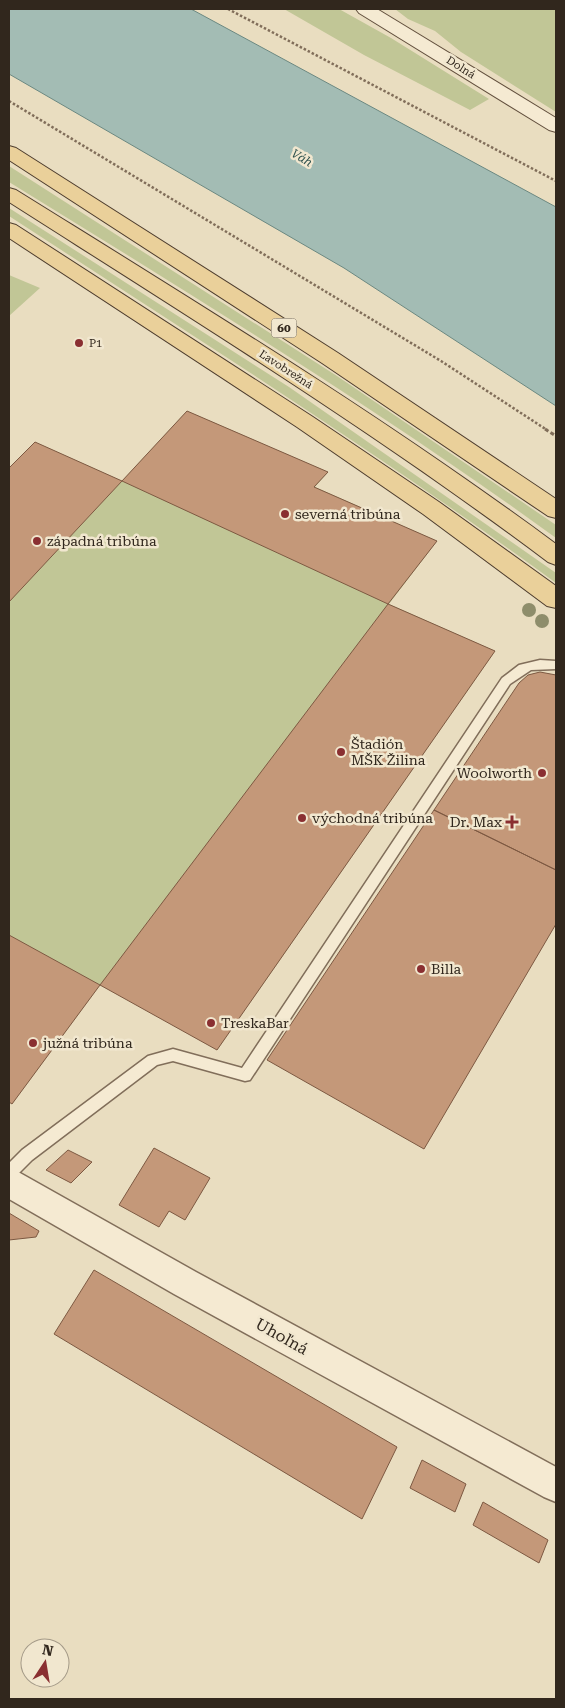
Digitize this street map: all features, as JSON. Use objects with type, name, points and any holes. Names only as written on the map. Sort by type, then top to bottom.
[{"type":"main road","name":"Dolná","points":[[365,9],[556,126]]},
{"type":"main road","name":"60","points":[[9,152],[330,358],[556,510]]},
{"type":"main road","name":"Ľavobrežná","points":[[9,194],[300,377],[493,509],[556,556]]},
{"type":"main road","points":[[9,229],[305,422],[431,508],[556,599]]},
{"type":"street","name":"Uhoľná","points":[[9,1183],[185,1283],[556,1485]]},
{"type":"lane","points":[[9,1173],[27,1155],[153,1060],[173,1055],[245,1075],[506,682],[521,668],[535,665],[556,665]]},
{"type":"path","points":[[228,9],[556,181]]},
{"type":"path","points":[[9,101],[441,361],[556,436]]},
{"type":"green space","points":[[284,9],[339,9],[391,38],[489,99],[470,110],[364,55]]},
{"type":"green space","points":[[395,9],[556,9],[556,112],[461,52],[435,31],[408,19]]},
{"type":"green space","points":[[9,166],[337,376],[556,525],[556,538],[354,399],[217,311],[9,182]]},
{"type":"green space","points":[[9,208],[289,387],[556,573],[556,583],[354,441],[9,216]]},
{"type":"green space","points":[[9,275],[40,288],[9,316]]},
{"type":"green space","points":[[187,411],[328,472],[315,487],[437,541],[389,604],[495,651],[217,1050],[163,1017],[100,985],[12,1104],[9,1102],[9,468],[35,442],[122,481]]},
{"type":"water","name":"Váh","points":[[9,9],[191,9],[556,207],[556,406],[344,268],[9,74]]},
{"type":"building","name":"severná tribúna","points":[[187,411],[328,472],[314,487],[437,541],[388,604],[122,481]]},
{"type":"building","name":"západná tribúna","points":[[35,442],[122,481],[9,602],[9,468]]},
{"type":"building","name":"východná tribúna","points":[[388,604],[495,651],[217,1050],[100,985]]},
{"type":"building","points":[[540,672],[556,675],[556,870],[434,810],[519,683],[528,675]]},
{"type":"building","points":[[434,810],[556,870],[556,924],[424,1149],[267,1060]]},
{"type":"building","name":"južná tribúna","points":[[9,935],[100,985],[12,1104],[9,1102]]},
{"type":"building","points":[[154,1148],[210,1178],[185,1220],[169,1211],[159,1227],[119,1205]]},
{"type":"building","points":[[68,1150],[92,1162],[71,1183],[46,1170]]},
{"type":"building","points":[[9,1213],[39,1231],[36,1237],[9,1240]]},
{"type":"building","points":[[94,1270],[397,1447],[362,1519],[54,1334]]},
{"type":"building","points":[[422,1460],[466,1484],[455,1512],[410,1488]]},
{"type":"building","points":[[483,1502],[548,1540],[539,1563],[473,1525]]},
{"type":"place","name":"P1","points":[[79,343]]},
{"type":"place","name":"severná tribúna","points":[[285,514]]},
{"type":"place","name":"západná tribúna","points":[[37,541]]},
{"type":"place","name":"Štadión MŠK Žilina","points":[[341,752]]},
{"type":"place","name":"Woolworth","points":[[542,773]]},
{"type":"place","name":"východná tribúna","points":[[302,818]]},
{"type":"place","name":"Dr. Max","points":[[512,822]]},
{"type":"place","name":"Billa","points":[[421,969]]},
{"type":"place","name":"TreskaBar","points":[[211,1023]]},
{"type":"place","name":"južná tribúna","points":[[33,1043]]}]
